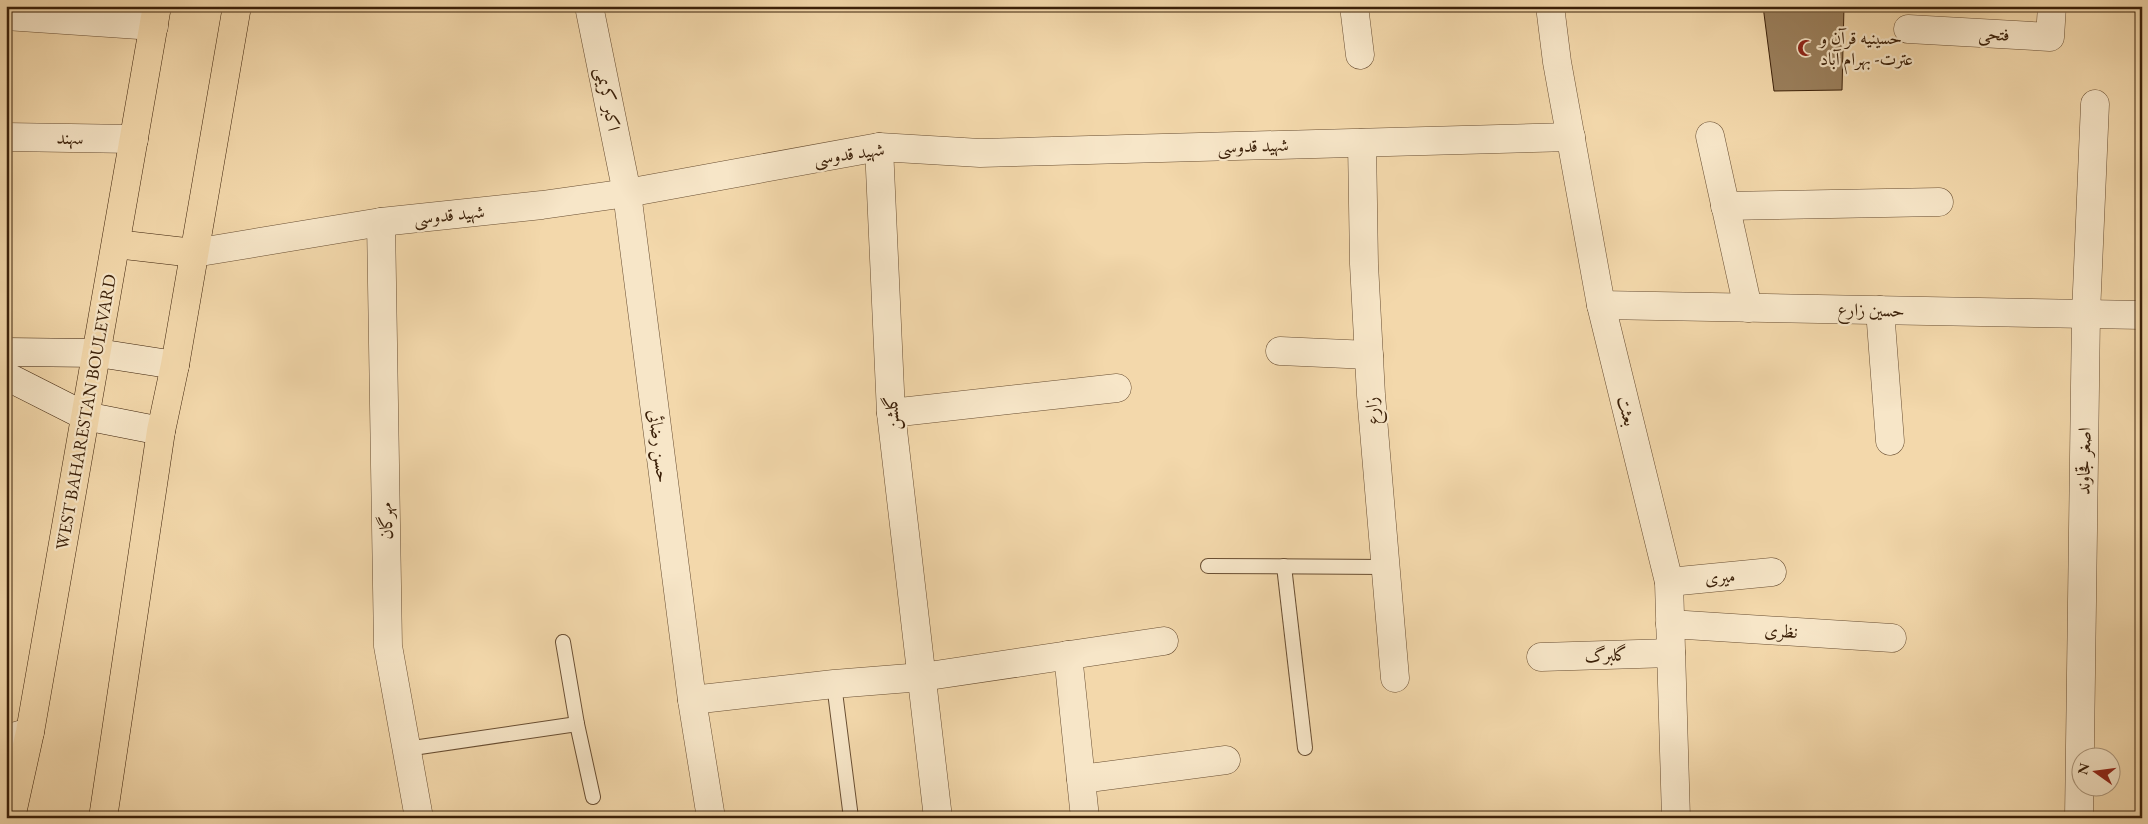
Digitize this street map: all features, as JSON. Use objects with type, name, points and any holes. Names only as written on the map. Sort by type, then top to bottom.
[{"type":"main road","points":[[102,818],[161,431],[175,366],[237,6]]},
{"type":"main road","name":"WEST BAHARESTAN BOULEVARD","points":[[13,816],[18,736],[98,353],[156,16]]},
{"type":"main road","points":[[116,244],[194,253]]},
{"type":"street","name":"اکبر کریمی","points":[[589,6],[627,192]]},
{"type":"street","points":[[1354,6],[1360,55]]},
{"type":"street","name":"بعثت","points":[[1550,6],[1557,62],[1601,305],[1668,582],[1676,818]]},
{"type":"street","name":"فتحی","points":[[1908,29],[2050,37],[2052,6]]},
{"type":"street","points":[[6,16],[156,16]]},
{"type":"street","name":"اصغر قجاوند","points":[[2079,818],[2086,314],[2095,104]]},
{"type":"street","name":"سهند","points":[[6,136],[134,139]]},
{"type":"street","points":[[1710,136],[1748,308]]},
{"type":"street","name":"شهید قدوسی","points":[[194,253],[380,222],[542,205],[627,192],[879,147],[980,153],[1571,137]]},
{"type":"street","name":"زارع","points":[[1362,143],[1364,264],[1369,355],[1395,678]]},
{"type":"street","name":"گلشن","points":[[879,147],[891,413],[938,818]]},
{"type":"street","name":"حسن رضائی","points":[[627,192],[692,700],[710,818]]},
{"type":"street","points":[[1725,206],[1939,202]]},
{"type":"street","name":"مهرگان","points":[[380,222],[388,646],[419,818]]},
{"type":"street","name":"حسین زارع","points":[[1601,305],[2142,315]]},
{"type":"street","points":[[1880,310],[1890,441]]},
{"type":"street","points":[[1280,351],[1369,355]]},
{"type":"street","points":[[6,352],[98,353],[175,366]]},
{"type":"street","points":[[6,376],[85,416],[161,431]]},
{"type":"street","points":[[891,413],[1117,388]]},
{"type":"street","name":"میری","points":[[1668,582],[1772,572]]},
{"type":"street","name":"نظری","points":[[1670,624],[1892,638]]},
{"type":"street","points":[[692,700],[834,684],[922,677],[1164,641]]},
{"type":"street","name":"گلبرگ","points":[[1541,657],[1671,653]]},
{"type":"street","points":[[1068,655],[1085,818]]},
{"type":"street","points":[[1081,779],[1226,760]]},
{"type":"lane","points":[[1208,566],[1386,567]]},
{"type":"lane","points":[[1284,566],[1304,748]]},
{"type":"lane","points":[[564,642],[577,724],[594,797]]},
{"type":"lane","points":[[834,684],[851,818]]},
{"type":"lane","points":[[406,749],[577,724]]},
{"type":"building","name":"حسینیه قرآن و عترت- بهرام آباد","points":[[1763,6],[1844,6],[1842,90],[1774,91]]},
{"type":"place","name":"حسینیه قرآن و عترت- بهرام آباد","points":[[1806,48]]}]
